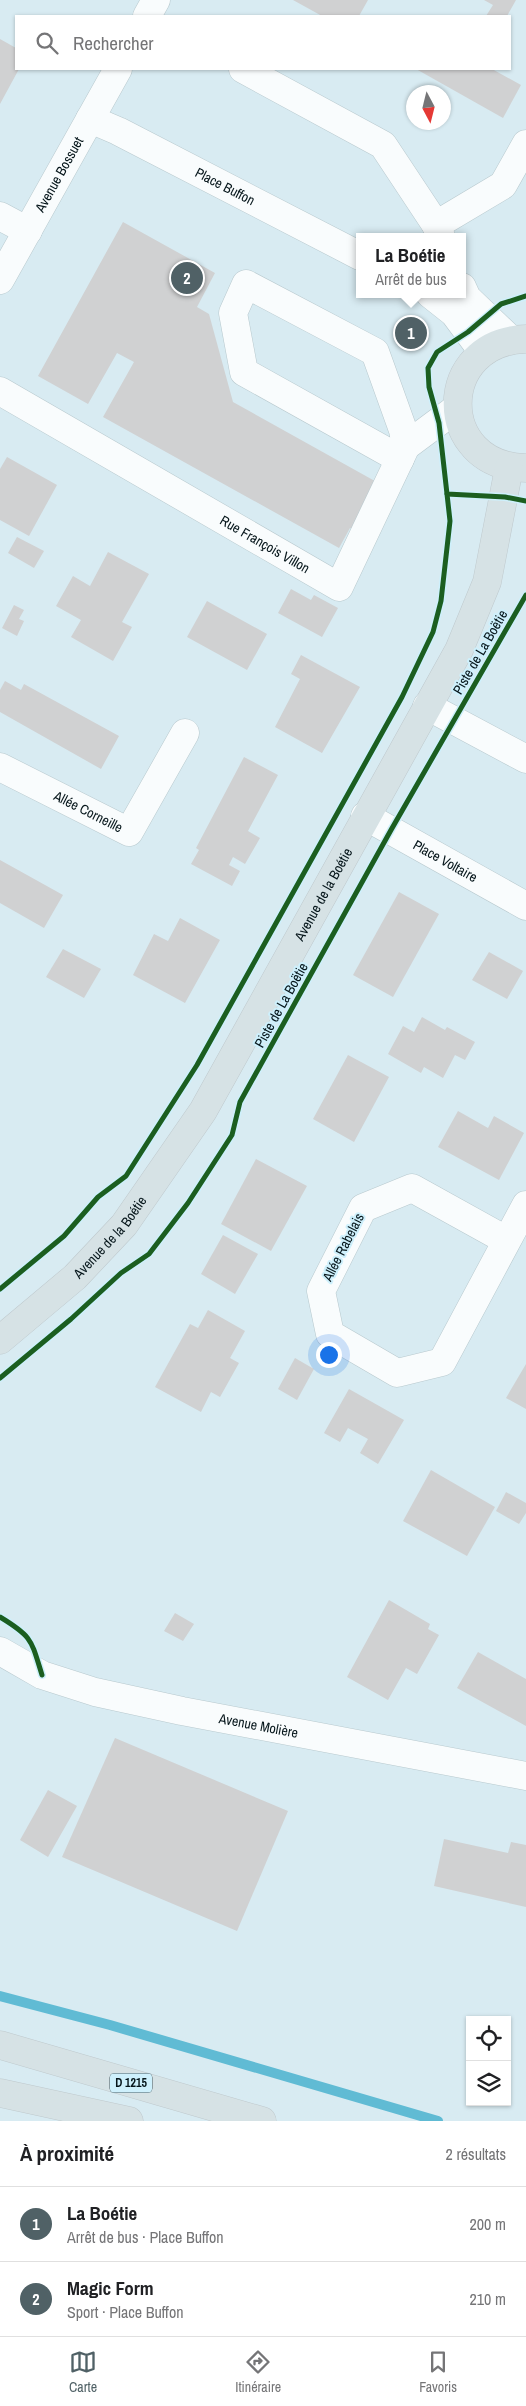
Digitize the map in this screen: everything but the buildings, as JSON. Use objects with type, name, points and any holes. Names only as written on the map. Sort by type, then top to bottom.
[{"type":"main road","points":[[518,468],[489,460],[473,447],[462,428],[457,408],[460,387],[469,368],[483,352],[497,344],[519,339]]},
{"type":"main road","name":"Avenue de la Boétie","points":[[0,1340],[10,1328],[75,1277],[124,1225],[203,1111],[459,650],[487,582],[518,468]]},
{"type":"main road","name":"D 1215","points":[[0,2045],[262,2121]]},
{"type":"main road","points":[[0,2093],[129,2121]]},
{"type":"street","points":[[148,15],[156,0]]},
{"type":"street","name":"Avenue Bossuet","points":[[0,280],[117,70]]},
{"type":"street","points":[[245,70],[383,145],[439,231],[504,184],[526,144]]},
{"type":"street","name":"Place Buffon","points":[[90,119],[118,130],[356,254]]},
{"type":"street","points":[[0,216],[28,231]]},
{"type":"street","points":[[246,284],[376,352],[403,430],[403,452],[244,372],[233,313],[246,284]]},
{"type":"street","points":[[466,296],[519,339]]},
{"type":"street","points":[[435,298],[454,313],[483,352]]},
{"type":"street","name":"Rue François Villon","points":[[0,391],[339,587],[403,452],[457,408]]},
{"type":"street","points":[[427,706],[526,759]]},
{"type":"street","name":"Allée Corneille","points":[[0,767],[129,832],[185,733]]},
{"type":"street","name":"Place Voltaire","points":[[366,816],[526,906]]},
{"type":"street","name":"Allée Rabelais","points":[[506,1240],[412,1188],[363,1208],[321,1291],[330,1334],[397,1373],[442,1362],[526,1205]]},
{"type":"street","name":"Avenue Molière","points":[[0,1651],[42,1675],[95,1692],[182,1711],[526,1776]]},
{"type":"waterway","points":[[0,1996],[110,2025],[438,2121]]},
{"type":"cycle path","points":[[526,296],[501,304],[468,332],[437,352],[428,368],[429,387],[439,423],[447,494],[505,497],[526,501]]},
{"type":"cycle path","points":[[0,1289],[64,1236],[98,1197],[126,1176],[197,1065],[402,697],[433,632],[441,601],[450,521],[447,494]]},
{"type":"cycle path","name":"Piste de La Boëtie","points":[[0,1378],[71,1319],[121,1273],[149,1254],[188,1203],[232,1135],[240,1102],[391,830],[526,595]]},
{"type":"cycle path","points":[[0,1617],[19,1630],[29,1640],[42,1675]]},
{"type":"place","name":"Magic Form","points":[[187,278]]},
{"type":"place","name":"La Boétie","points":[[411,333]]}]
